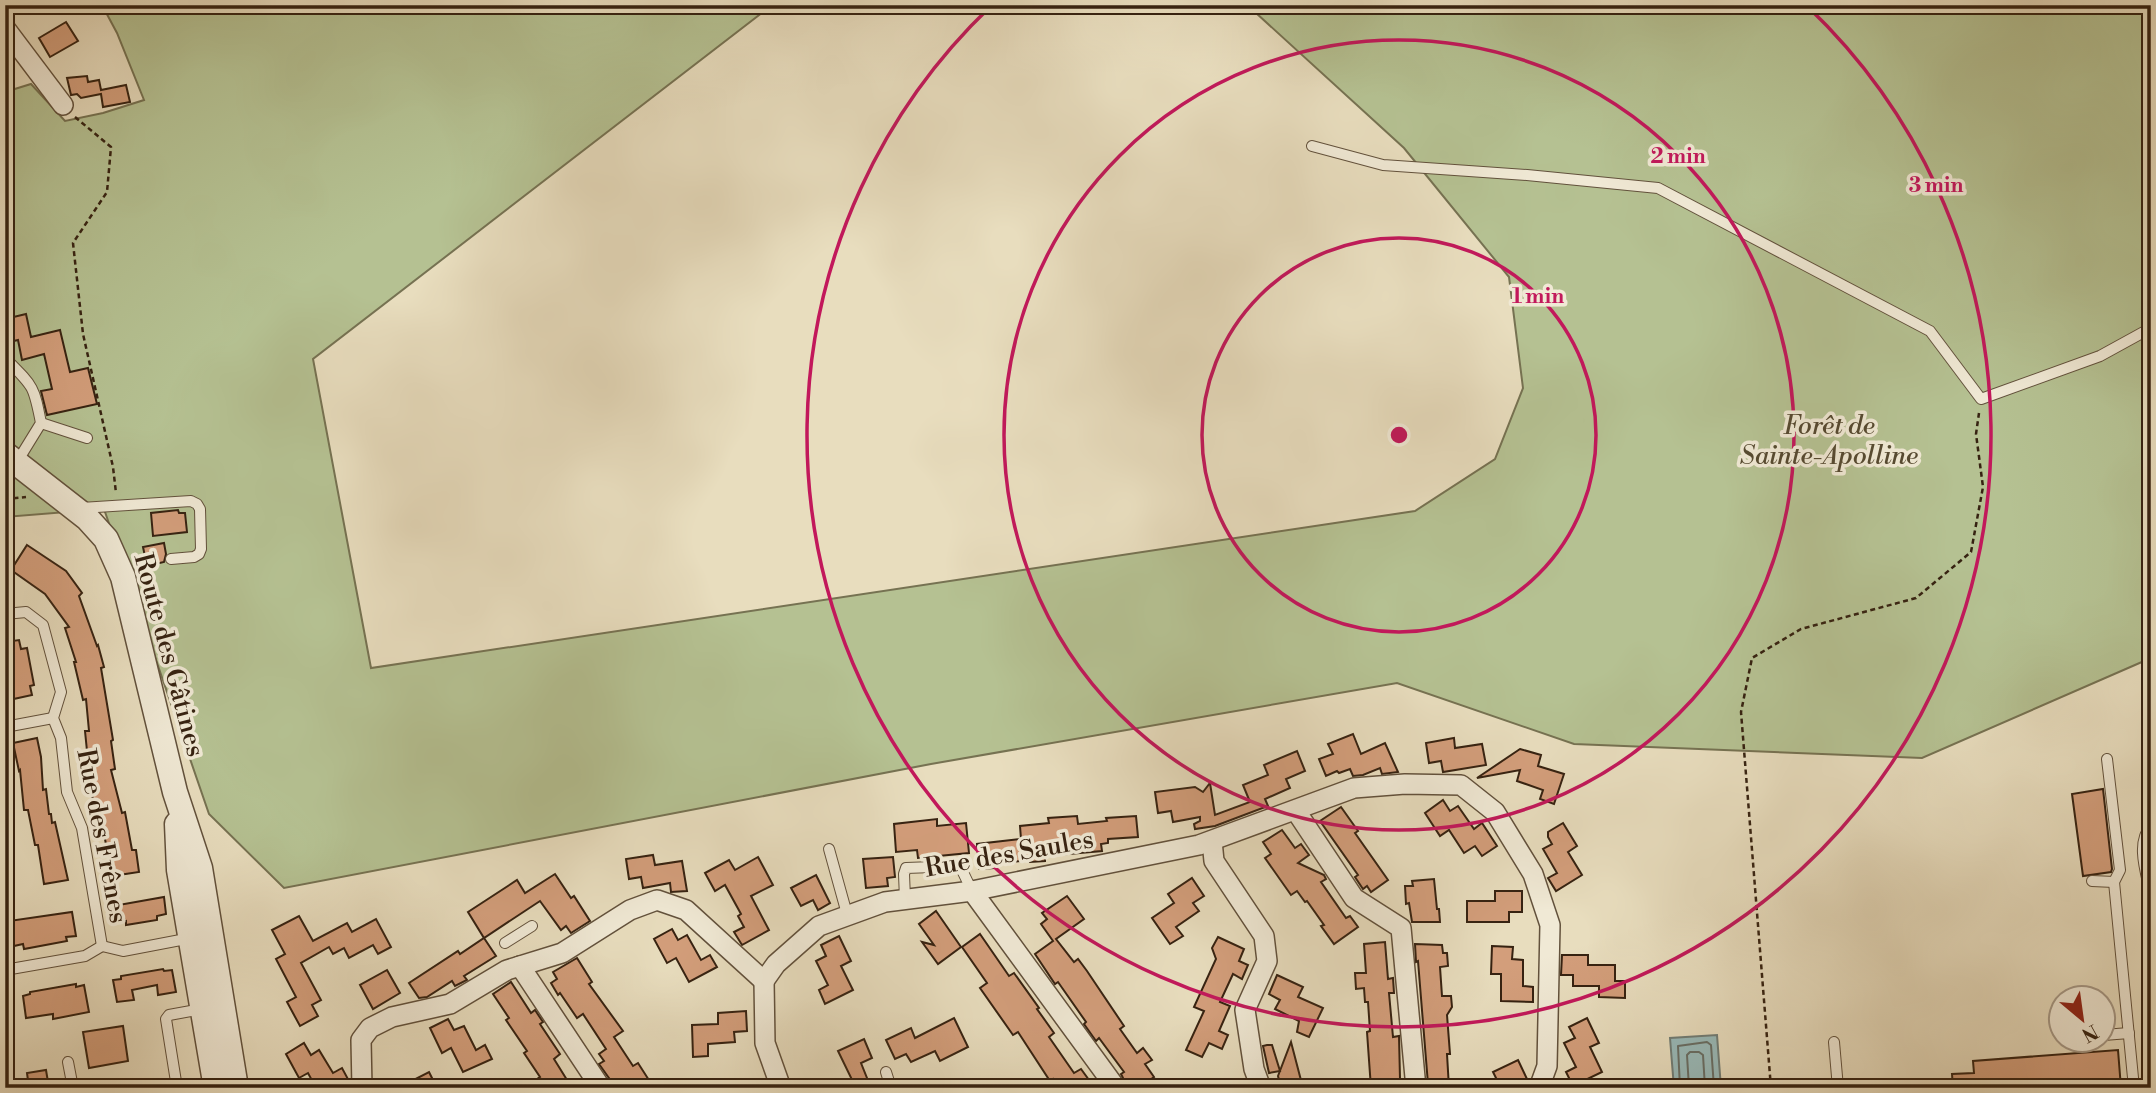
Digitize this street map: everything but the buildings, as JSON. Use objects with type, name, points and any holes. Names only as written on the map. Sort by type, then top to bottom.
[{"type":"street","points":[[5,28],[63,105]]},
{"type":"street","name":"Route des Gâtines","points":[[11,458],[87,518],[106,539],[123,578],[175,792],[179,870],[201,936]]},
{"type":"street","name":"Rue des Saules","points":[[764,981],[776,964],[819,926],[885,902],[972,891],[1212,841],[1354,788],[1405,784],[1461,785],[1495,812],[1533,874],[1550,925],[1547,1066],[1539,1088]]},
{"type":"street","points":[[1296,810],[1354,898],[1401,928],[1416,1088]]},
{"type":"street","points":[[1212,841],[1214,861],[1264,936],[1267,961],[1245,1010],[1254,1069],[1261,1088]]},
{"type":"street","points":[[972,891],[1116,1088]]},
{"type":"street","points":[[362,1088],[361,1040],[370,1028],[393,1017],[450,1004],[507,970],[562,953],[630,910],[657,900],[686,910],[764,981],[765,1043],[781,1088]]},
{"type":"street","points":[[201,936],[203,1009],[222,1086]]},
{"type":"street","points":[[201,936],[222,1086]]},
{"type":"street","points":[[520,966],[601,1088]]},
{"type":"lane","points":[[1312,146],[1383,164],[1658,188],[1930,331],[1981,399],[2100,356],[2151,328]]},
{"type":"lane","points":[[8,361],[30,383],[35,392],[41,423]]},
{"type":"lane","points":[[41,423],[87,438]]},
{"type":"lane","points":[[11,458],[41,423]]},
{"type":"lane","points":[[74,508],[191,501],[197,504],[200,509],[199,554],[171,559]]},
{"type":"lane","name":"Rue des Frênes","points":[[5,614],[26,612],[43,625],[61,692],[53,718],[61,738],[67,792],[82,828],[102,946],[85,956],[5,970]]},
{"type":"lane","name":"Rue des Frênes","points":[[5,727],[53,718]]},
{"type":"lane","points":[[2106,759],[2120,870],[2114,882],[2134,1088]]},
{"type":"lane","points":[[2151,826],[2147,829],[2142,845],[2151,896]]},
{"type":"lane","points":[[829,849],[847,914]]},
{"type":"lane","points":[[905,899],[906,869],[960,866],[972,891]]},
{"type":"lane","points":[[2092,881],[2114,882]]},
{"type":"lane","points":[[505,943],[533,926]]},
{"type":"lane","points":[[102,946],[123,951],[201,936]]},
{"type":"lane","points":[[177,1088],[166,1019],[169,1015],[203,1009]]},
{"type":"lane","points":[[2118,1034],[2129,1033]]},
{"type":"lane","points":[[1834,1042],[1838,1088]]},
{"type":"lane","points":[[68,1062],[73,1088]]},
{"type":"lane","points":[[886,1072],[891,1088]]},
{"type":"lane","points":[[187,1088],[222,1086]]},
{"type":"path","points":[[63,105],[111,147],[107,192],[73,243],[83,334],[113,467],[116,506]]},
{"type":"path","points":[[1770,1088],[1741,712],[1752,658],[1801,629],[1916,598],[1971,552],[1983,487],[1976,433],[1981,399]]},
{"type":"green space","name":"Forêt de Sainte-Apolline","points":[[102,5],[772,5],[313,359],[371,668],[1415,511],[1495,459],[1523,388],[1509,277],[1404,148],[1256,13],[1227,5],[2151,5],[2151,658],[1922,758],[1574,744],[1397,683],[931,764],[284,888],[209,814],[104,509],[5,517],[5,92],[31,84],[65,121],[144,100],[117,33]]},
{"type":"water","points":[[1717,1035],[1721,1088],[1674,1088],[1670,1038]]}]
